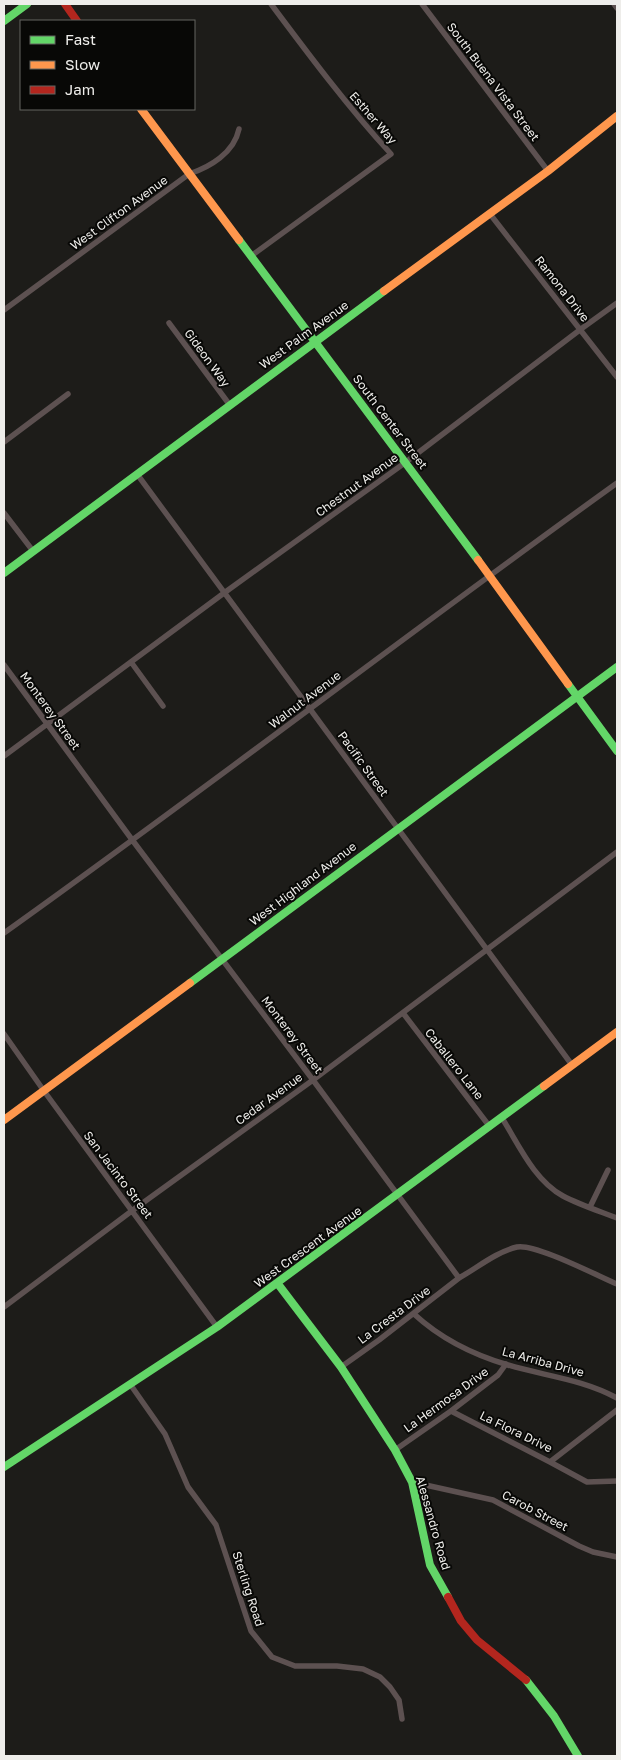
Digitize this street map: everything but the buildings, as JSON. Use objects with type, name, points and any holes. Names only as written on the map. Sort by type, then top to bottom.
[{"type":"street","points":[[4,21],[27,4]]},
{"type":"street","points":[[65,4],[77,20]]},
{"type":"street","name":"Esther Way","points":[[251,256],[391,154],[332,85],[271,4]]},
{"type":"street","name":"South Buena Vista Street","points":[[422,4],[548,171]]},
{"type":"street","points":[[614,4],[617,8]]},
{"type":"street","name":"South Center Street","points":[[142,110],[406,462],[617,751]]},
{"type":"street","name":"West Palm Avenue","points":[[4,573],[229,404],[548,171],[617,116]]},
{"type":"street","name":"West Clifton Avenue","points":[[4,310],[189,174],[209,165],[222,156],[237,139],[239,130]]},
{"type":"street","name":"Ramona Drive","points":[[490,214],[581,329],[617,378]]},
{"type":"street","name":"Chestnut Avenue","points":[[4,756],[224,593],[406,462],[617,303]]},
{"type":"street","name":"Gideon Way","points":[[169,324],[229,404]]},
{"type":"street","points":[[4,442],[68,394]]},
{"type":"street","name":"Pacific Street","points":[[137,474],[572,1065]]},
{"type":"street","name":"Walnut Avenue","points":[[4,933],[133,841],[488,576],[617,483]]},
{"type":"street","points":[[4,513],[33,552]]},
{"type":"street","points":[[131,662],[163,706]]},
{"type":"street","name":"Monterey Street","points":[[4,665],[459,1278]]},
{"type":"street","name":"West Highland Avenue","points":[[4,1120],[617,667]]},
{"type":"street","name":"Cedar Avenue","points":[[4,1306],[403,1014],[617,852]]},
{"type":"street","name":"Caballero Lane","points":[[403,1014],[490,1127]]},
{"type":"street","name":"West Crescent Avenue","points":[[4,1468],[217,1327],[278,1284],[617,1032]]},
{"type":"street","name":"San Jacinto Street","points":[[4,1034],[217,1327]]},
{"type":"street","points":[[502,1118],[533,1169],[550,1187],[563,1196],[617,1218]]},
{"type":"street","points":[[590,1207],[608,1170]]},
{"type":"street","points":[[459,1278],[503,1252],[518,1246],[534,1248],[617,1284]]},
{"type":"street","name":"La Cresta Drive","points":[[341,1367],[414,1314],[459,1278]]},
{"type":"street","name":"Alessandro Road","points":[[278,1284],[341,1367],[395,1450],[412,1482],[430,1565],[461,1622],[477,1640],[529,1682],[554,1716],[578,1756]]},
{"type":"street","name":"La Arriba Drive","points":[[414,1314],[428,1327],[455,1343],[506,1364],[588,1384],[617,1398]]},
{"type":"street","name":"La Hermosa Drive","points":[[395,1450],[451,1412],[498,1375],[506,1364]]},
{"type":"street","name":"Sterling Road","points":[[130,1384],[165,1434],[188,1487],[216,1525],[251,1631],[264,1649],[272,1657],[295,1666],[337,1666],[362,1669],[380,1677],[399,1700],[402,1720]]},
{"type":"street","name":"La Flora Drive","points":[[451,1412],[550,1462],[617,1410]]},
{"type":"street","points":[[550,1462],[587,1482],[617,1481]]},
{"type":"street","name":"Carob Street","points":[[412,1482],[493,1500],[579,1546],[593,1552],[617,1557]]},
{"type":"traffic: fast","points":[[4,21],[27,4]]},
{"type":"traffic: fast","points":[[239,240],[478,560]]},
{"type":"traffic: fast","points":[[4,573],[384,291]]},
{"type":"traffic: fast","points":[[190,983],[617,667]]},
{"type":"traffic: fast","points":[[568,684],[617,751]]},
{"type":"traffic: fast","points":[[4,1467],[217,1327],[544,1086]]},
{"type":"traffic: fast","points":[[278,1284],[341,1367],[395,1450],[412,1482],[430,1565],[448,1597]]},
{"type":"traffic: fast","points":[[526,1680],[554,1716],[578,1756]]},
{"type":"traffic: slow","points":[[142,110],[239,240]]},
{"type":"traffic: slow","points":[[384,291],[548,171],[617,116]]},
{"type":"traffic: slow","points":[[478,560],[568,684]]},
{"type":"traffic: slow","points":[[4,1120],[190,983]]},
{"type":"traffic: slow","points":[[544,1086],[617,1032]]},
{"type":"traffic: jam","points":[[65,4],[76,20]]},
{"type":"traffic: jam","points":[[448,1597],[461,1621],[477,1640],[526,1680]]}]
